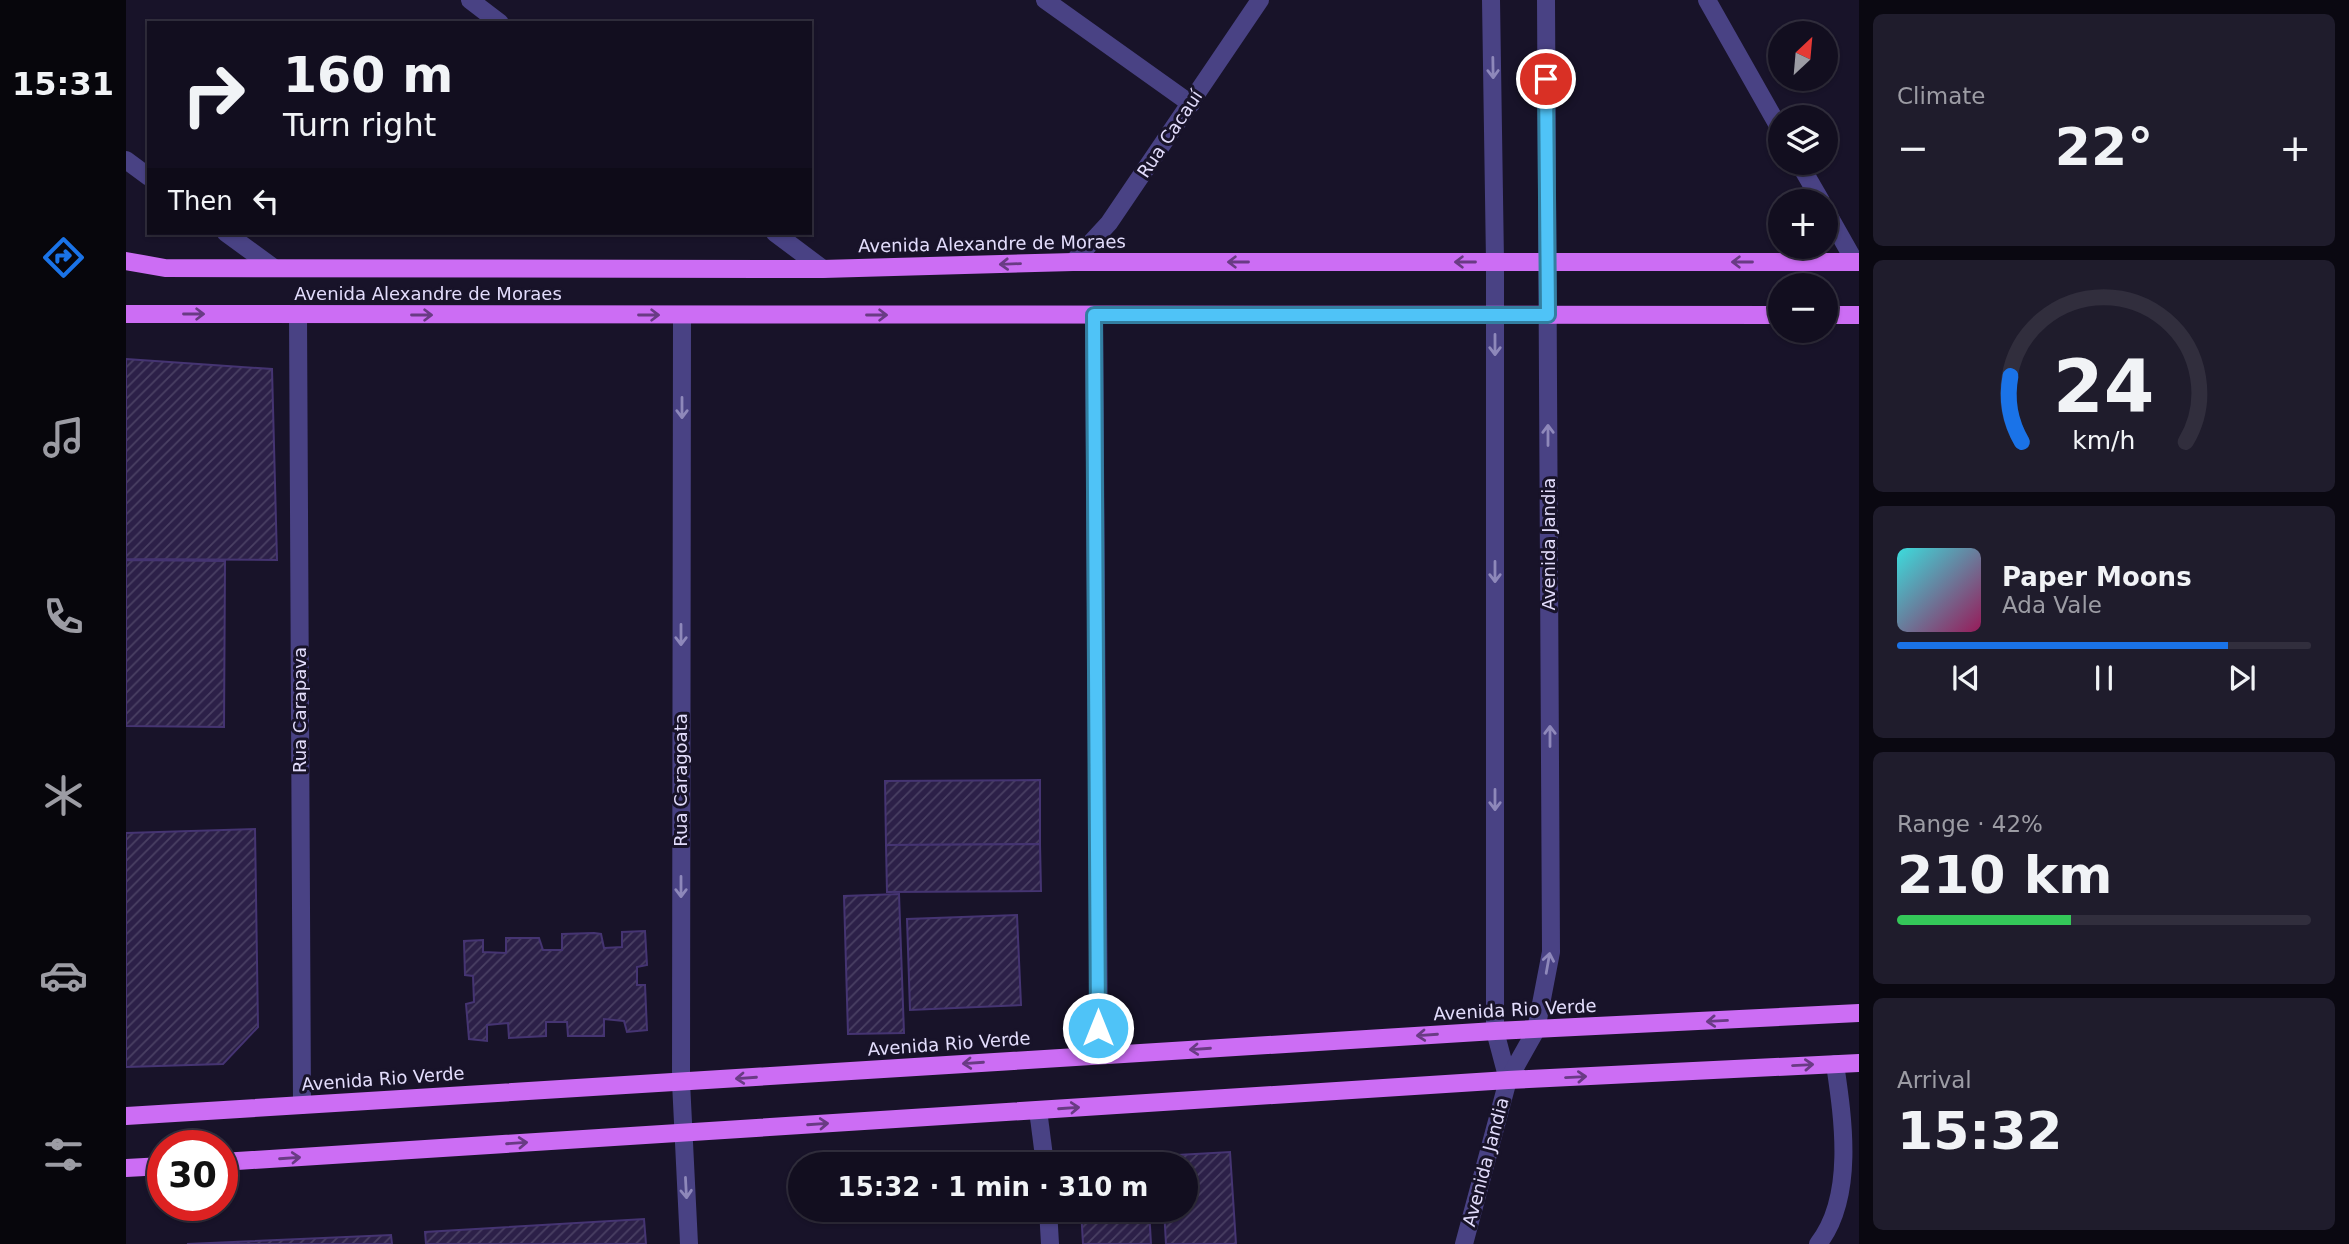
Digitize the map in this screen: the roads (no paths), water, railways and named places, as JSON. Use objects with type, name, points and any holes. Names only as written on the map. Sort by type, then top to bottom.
[{"type":"main road","name":"Avenida Alexandre de Moraes","points":[[126,261],[165,268],[823,269],[1073,262],[1857,262]]},
{"type":"main road","name":"Avenida Alexandre de Moraes","points":[[126,314],[1768,315]]},
{"type":"main road","points":[[1838,315],[1859,315]]},
{"type":"main road","name":"Avenida Rio Verde","points":[[126,1116],[1495,1031],[1859,1013]]},
{"type":"main road","points":[[238,1161],[1507,1080],[1859,1063]]},
{"type":"main road","points":[[126,1168],[147,1167]]},
{"type":"street","points":[[470,0],[495,12]]},
{"type":"street","points":[[1045,0],[1191,104]]},
{"type":"street","name":"Rua Cacauí","points":[[1073,262],[1109,223],[1260,0]]},
{"type":"street","name":"Avenida Jandia","points":[[1491,0],[1495,262],[1495,1031],[1507,1080]]},
{"type":"street","name":"Avenida Jandia","points":[[1467,1243],[1507,1080],[1536,1030],[1551,951],[1546,0]]},
{"type":"street","points":[[1707,0],[1768,108]]},
{"type":"street","points":[[126,160],[147,176]]},
{"type":"street","points":[[1838,231],[1857,262]]},
{"type":"street","points":[[229,235],[274,268]]},
{"type":"street","points":[[778,235],[823,269]]},
{"type":"street","name":"Rua Carapava","points":[[299,314],[302,1105]]},
{"type":"street","name":"Rua Caragoata","points":[[682,315],[681,1082],[689,1244]]},
{"type":"street","points":[[1094,315],[1098,1055]]},
{"type":"street","points":[[1818,1244],[1826,1235],[1837,1203],[1843,1171],[1842,1127],[1835,1064]]},
{"type":"street","points":[[1038,1110],[1043,1152]]},
{"type":"street","points":[[1049,1222],[1050,1244]]}]
